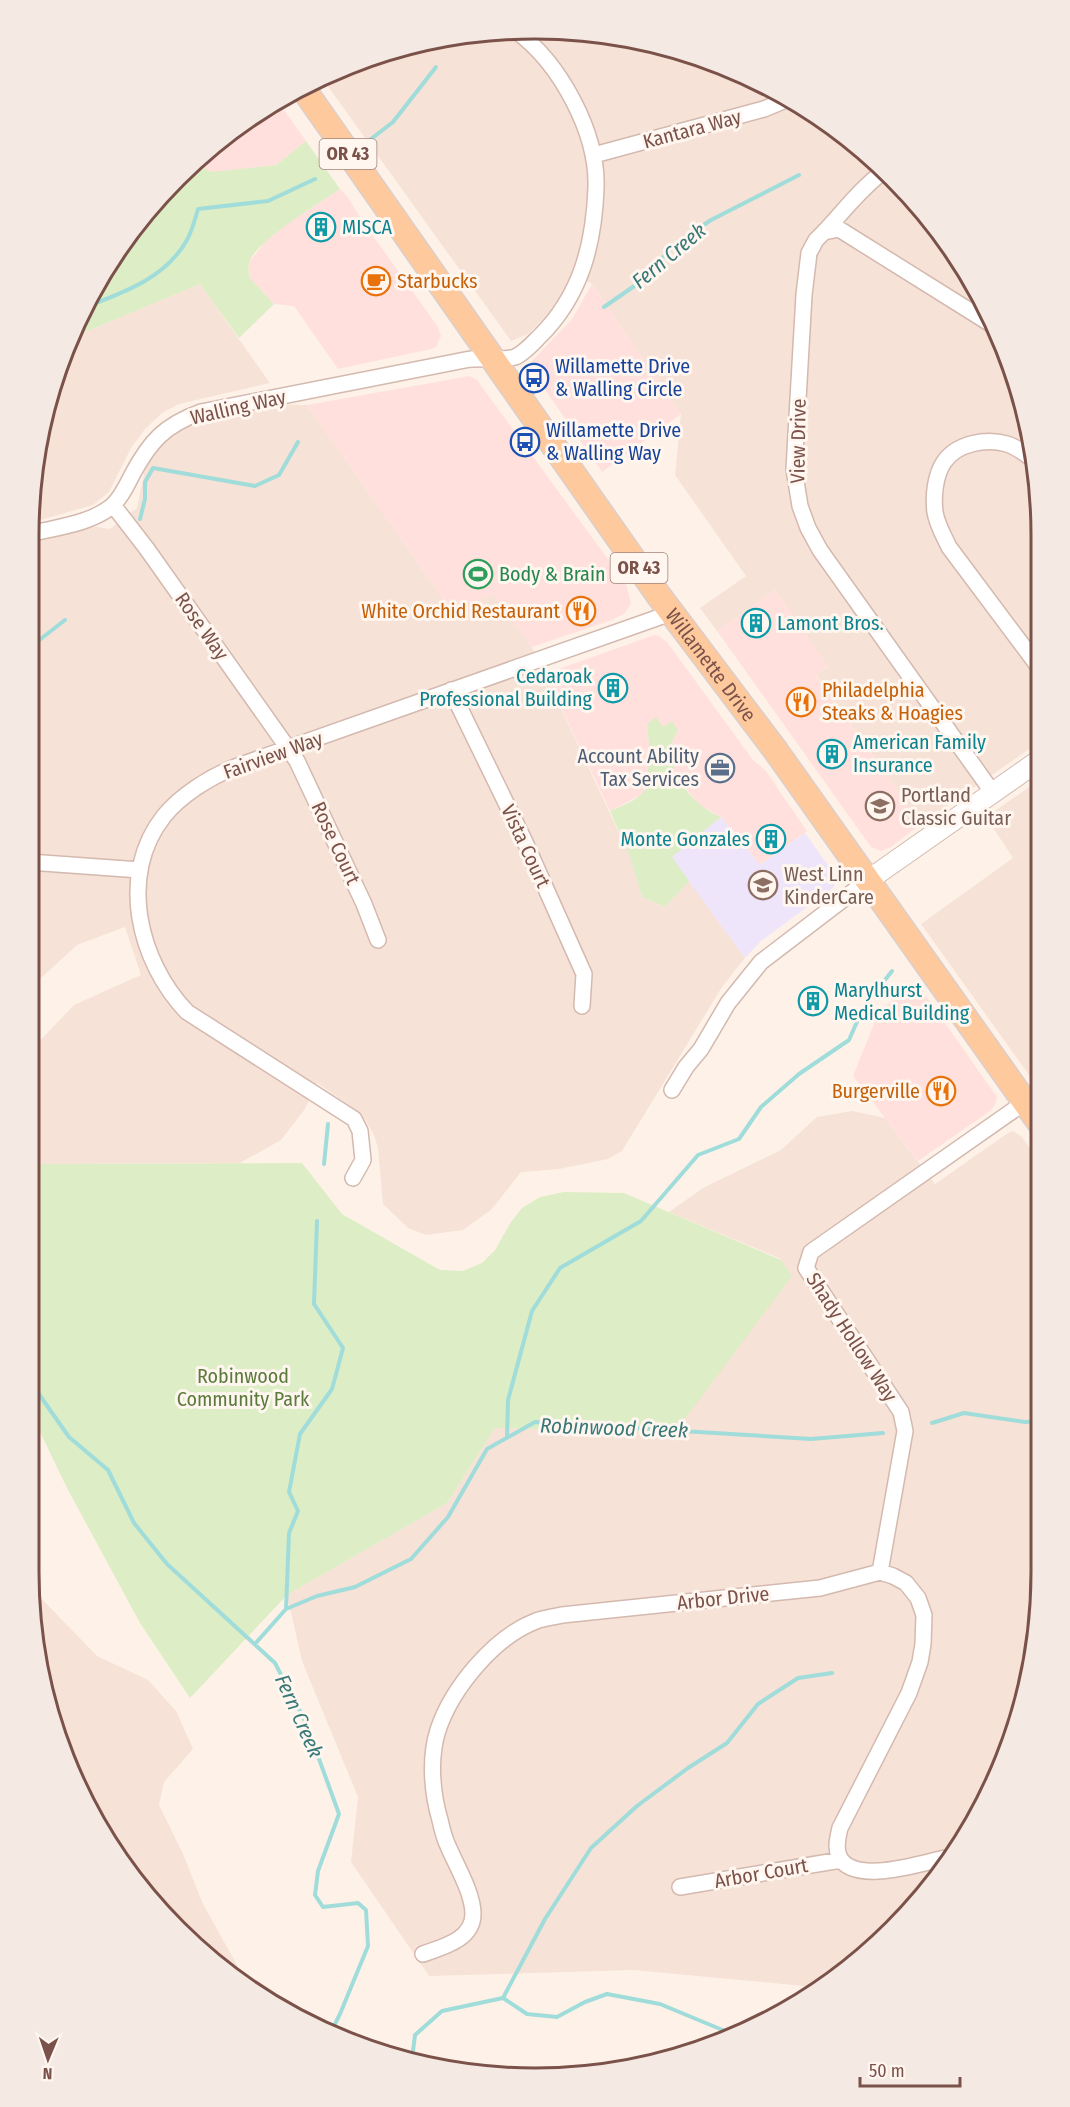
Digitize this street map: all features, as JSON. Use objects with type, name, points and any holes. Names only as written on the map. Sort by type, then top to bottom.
[{"type":"main road","name":"Willamette Drive","points":[[307,95],[671,613],[772,747],[1031,1111]]},
{"type":"street","name":"Walling Way","points":[[39,532],[76,523],[97,515],[113,505],[149,447],[168,427],[182,419],[201,412],[467,359],[515,357],[533,343],[559,313],[578,283],[587,256],[595,218],[596,176],[594,155],[573,101],[546,61],[526,39]]},
{"type":"street","name":"Kantara Way","points":[[594,155],[764,109],[779,103]]},
{"type":"street","name":"View Drive","points":[[878,177],[824,231],[809,254],[804,295],[794,469],[800,506],[808,528],[820,550],[993,793]]},
{"type":"street","points":[[824,231],[839,229],[981,318]]},
{"type":"street","points":[[1024,454],[1009,444],[976,443],[964,446],[944,462],[937,478],[935,496],[937,520],[949,547],[1031,657]]},
{"type":"street","name":"Rose Way","points":[[113,505],[147,549],[288,748]]},
{"type":"street","name":"Fairview Way","points":[[353,1178],[363,1160],[360,1131],[354,1119],[187,1012],[172,996],[152,961],[143,932],[138,894],[140,870],[158,826],[165,815],[179,802],[204,782],[225,771],[671,613]]},
{"type":"street","name":"Vista Court","points":[[451,690],[525,842],[584,974],[582,1006]]},
{"type":"street","name":"Rose Court","points":[[288,748],[300,766],[364,904],[378,940]]},
{"type":"street","points":[[672,1090],[686,1067],[701,1049],[728,1003],[761,962],[867,880],[1031,766]]},
{"type":"street","points":[[39,863],[140,870]]},
{"type":"street","name":"Shady Hollow Way","points":[[879,1572],[905,1431],[901,1412],[806,1268],[810,1252],[1025,1102]]},
{"type":"street","points":[[879,1572],[906,1583],[918,1598],[924,1615],[921,1662],[909,1693],[840,1828],[838,1854],[841,1860],[853,1869],[866,1872],[883,1871],[939,1859]]},
{"type":"street","name":"Arbor Drive","points":[[423,1954],[452,1944],[462,1937],[473,1915],[466,1889],[447,1845],[436,1804],[434,1756],[437,1732],[465,1679],[502,1642],[517,1630],[537,1621],[562,1615],[820,1588],[879,1572]]},
{"type":"street","name":"Arbor Court","points":[[680,1887],[841,1860]]},
{"type":"shaded area","points":[[535,39],[600,43],[663,56],[725,77],[783,105],[837,141],[886,184],[929,233],[965,287],[1005,376],[1021,438],[1030,503],[1031,748],[921,824],[816,675],[828,667],[775,590],[717,631],[700,608],[746,576],[675,475],[681,414],[592,284],[573,272],[561,296],[547,315],[528,334],[511,341],[327,85],[376,65],[470,43]]},
{"type":"shaded area","points":[[283,108],[306,141],[276,165],[212,173],[202,168],[233,141]]},
{"type":"shaded area","points":[[340,189],[438,327],[441,336],[436,347],[338,369],[294,306],[274,304],[249,277],[249,262],[265,242],[281,228]]},
{"type":"shaded area","points":[[200,284],[270,383],[179,404],[162,413],[145,429],[131,448],[109,492],[93,505],[39,520],[43,470],[56,407],[65,376],[82,333]]},
{"type":"shaded area","points":[[592,284],[681,414],[602,472],[532,371],[531,362],[572,319]]},
{"type":"shaded area","points":[[470,376],[477,380],[626,584],[631,603],[625,613],[612,620],[532,647],[494,595],[450,609],[307,405]]},
{"type":"shaded area","points":[[272,404],[307,405],[450,609],[494,595],[532,647],[629,854],[642,897],[665,907],[689,881],[745,958],[722,987],[622,1151],[608,1159],[559,1169],[521,1172],[491,1210],[463,1230],[426,1235],[408,1228],[383,1204],[378,1148],[374,1135],[362,1114],[317,1083],[305,1109],[281,1140],[240,1163],[39,1164],[39,1042],[74,1005],[141,975],[125,927],[77,945],[39,980],[39,539],[80,528],[110,529],[137,508],[145,469],[164,439],[184,426],[202,419]]},
{"type":"shaded area","points":[[775,590],[828,666],[816,676],[921,824],[891,847],[881,851],[871,847],[717,631]]},
{"type":"shaded area","points":[[654,635],[667,642],[753,760],[765,770],[807,831],[760,865],[721,817],[699,805],[676,776],[673,770],[678,759],[663,727],[647,725],[650,756],[643,794],[610,811],[545,674]]},
{"type":"shaded area","points":[[1031,786],[1031,1078],[921,924],[1013,858],[986,817]]},
{"type":"shaded area","name":"West Linn KinderCare","points":[[721,817],[760,865],[805,833],[835,875],[836,882],[833,888],[761,941],[745,958],[671,857]]},
{"type":"shaded area","points":[[916,982],[997,1097],[990,1111],[918,1161],[853,1076],[879,1011]]},
{"type":"shaded area","points":[[852,1111],[885,1118],[935,1184],[1013,1131],[1022,1137],[1031,1150],[1030,1604],[1027,1637],[1014,1700],[1005,1731],[980,1791],[947,1848],[908,1899],[862,1945],[807,1986],[634,1970],[429,1976],[351,1862],[358,1797],[302,1661],[287,1595],[447,1503],[495,1428],[675,1431],[781,1259],[669,1212],[703,1188],[781,1150],[817,1117]]},
{"type":"shaded area","points":[[40,1597],[97,1656],[148,1680],[176,1711],[193,1749],[164,1782],[159,1805],[183,1854],[203,1904],[241,1971],[184,1923],[162,1899],[141,1874],[105,1820],[65,1731],[49,1669],[43,1637]]},
{"type":"green space","points":[[306,141],[340,189],[275,234],[254,254],[249,263],[249,277],[274,304],[239,338],[200,284],[82,333],[105,287],[141,233],[184,184],[202,168],[212,172],[276,165]]},
{"type":"green space","points":[[656,717],[663,727],[672,721],[678,730],[672,742],[678,759],[673,770],[677,777],[699,804],[721,817],[672,857],[689,881],[665,907],[642,897],[629,854],[610,811],[633,800],[645,790],[650,756],[647,724]]},
{"type":"green space","name":"Robinwood Community Park","points":[[302,1163],[342,1214],[440,1270],[463,1271],[482,1263],[495,1250],[522,1208],[540,1197],[564,1192],[624,1193],[781,1260],[792,1276],[675,1432],[495,1428],[447,1503],[287,1595],[190,1698],[140,1623],[67,1488],[39,1430],[39,1164]]},
{"type":"waterway","points":[[371,139],[393,122],[436,67]]},
{"type":"waterway","name":"Fern Creek","points":[[604,307],[643,280],[673,246],[711,220],[799,175]]},
{"type":"waterway","points":[[97,303],[141,283],[167,265],[187,240],[198,209],[268,201],[315,179]]},
{"type":"waterway","name":"Fern Creek","points":[[140,519],[145,499],[145,482],[153,468],[255,486],[279,475],[298,442]]},
{"type":"waterway","name":"Fern Creek","points":[[39,640],[65,620]]},
{"type":"waterway","points":[[507,1438],[508,1400],[532,1311],[560,1268],[641,1221],[698,1155],[739,1139],[761,1107],[799,1074],[849,1040],[863,1008],[892,971]]},
{"type":"waterway","points":[[324,1164],[328,1124]]},
{"type":"waterway","points":[[286,1609],[289,1533],[298,1511],[289,1492],[300,1434],[332,1389],[343,1348],[314,1304],[317,1221]]},
{"type":"waterway","name":"Fern Creek","points":[[39,1394],[69,1437],[108,1470],[134,1523],[167,1564],[275,1663],[306,1723],[339,1814],[318,1871],[315,1895],[323,1907],[358,1903],[366,1910],[368,1946],[334,2025]]},
{"type":"waterway","name":"Robinwood Creek","points":[[932,1423],[964,1413],[1031,1422]]},
{"type":"waterway","name":"Robinwood Creek","points":[[255,1644],[286,1609],[317,1596],[355,1587],[411,1559],[448,1517],[487,1449],[535,1422],[811,1439],[883,1433]]},
{"type":"waterway","points":[[503,1998],[545,1919],[591,1848],[637,1806],[688,1768],[727,1743],[758,1704],[798,1678],[832,1673]]},
{"type":"waterway","points":[[412,2052],[415,2035],[442,2011],[503,1998],[527,2014],[557,2017],[585,2002],[607,1994],[660,2004],[724,2030]]},
{"type":"place","name":"MISCA","points":[[321,227]]},
{"type":"place","name":"Starbucks","points":[[376,281]]},
{"type":"place","name":"Willamette Drive & Walling Circle","points":[[534,378]]},
{"type":"place","name":"Willamette Drive & Walling Way","points":[[525,442]]},
{"type":"place","name":"Body & Brain","points":[[478,574]]},
{"type":"place","name":"White Orchid Restaurant","points":[[581,611]]},
{"type":"place","name":"Lamont Bros.","points":[[756,623]]},
{"type":"place","name":"Cedaroak Professional Building","points":[[613,688]]},
{"type":"place","name":"Philadelphia Steaks & Hoagies","points":[[801,702]]},
{"type":"place","name":"American Family Insurance","points":[[832,754]]},
{"type":"place","name":"Account Ability Tax Services","points":[[720,768]]},
{"type":"place","name":"Portland Classic Guitar","points":[[880,806]]},
{"type":"place","name":"Monte Gonzales","points":[[771,839]]},
{"type":"place","name":"West Linn KinderCare","points":[[763,885]]},
{"type":"place","name":"Marylhurst Medical Building","points":[[813,1001]]},
{"type":"place","name":"Burgerville","points":[[941,1091]]}]
